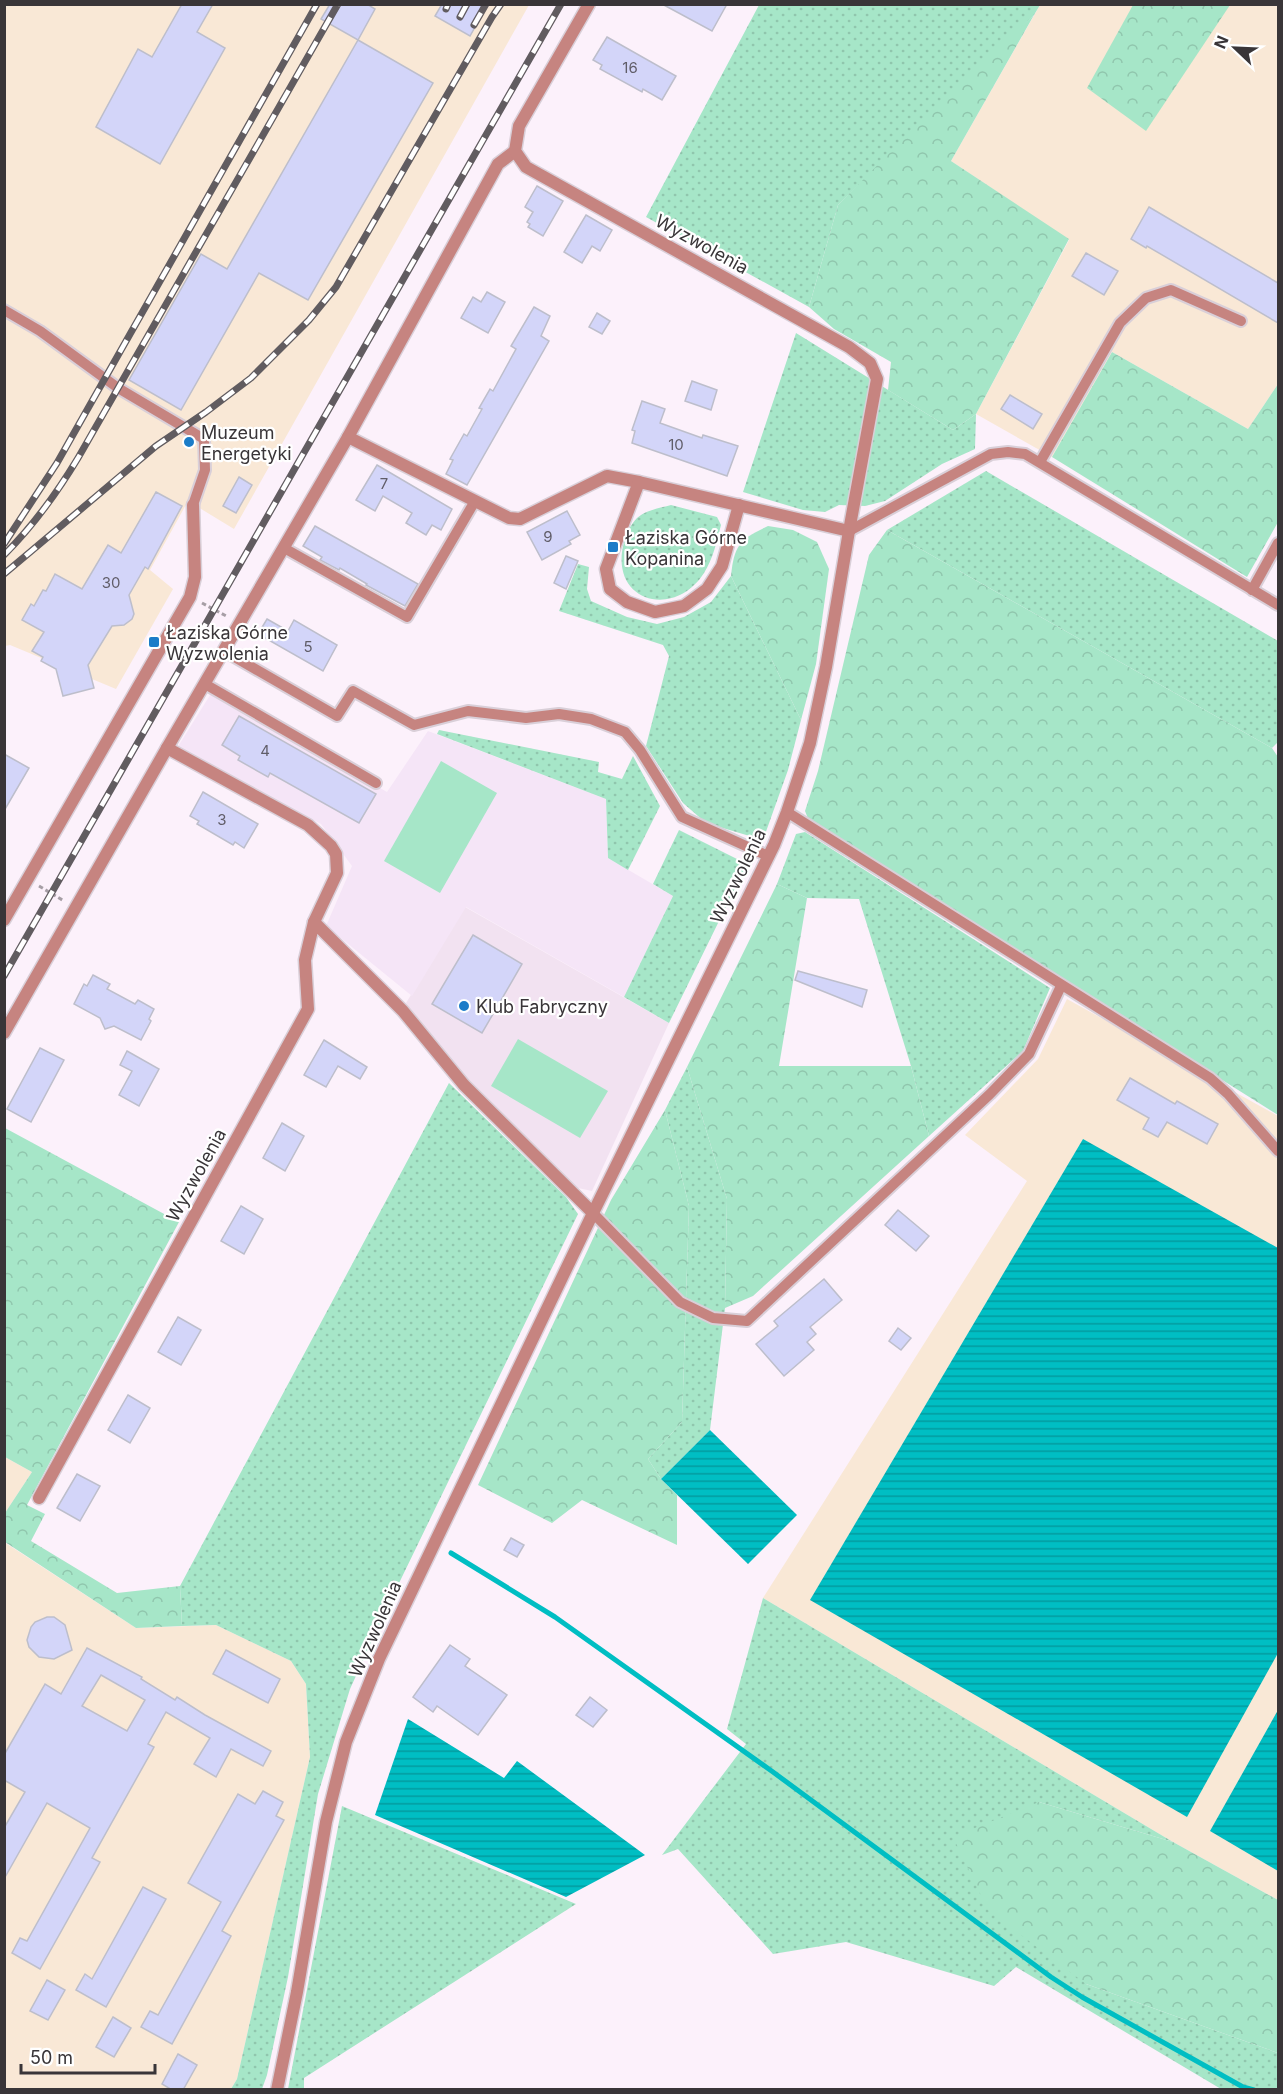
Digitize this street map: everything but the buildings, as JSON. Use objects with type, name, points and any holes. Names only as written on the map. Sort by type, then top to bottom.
[{"type":"street","points":[[4,1033],[348,437],[498,164],[515,151],[519,126],[590,4]]},
{"type":"street","name":"Wyzwolenia","points":[[277,2090],[297,1992],[326,1822],[346,1742],[379,1659],[788,812],[810,743],[826,667],[877,379],[870,363],[849,347],[526,166],[515,151]]},
{"type":"street","points":[[348,437],[509,518],[520,519],[607,476],[849,531]]},
{"type":"street","points":[[639,482],[606,569],[610,588],[627,602],[655,612],[684,606],[707,589],[722,566],[739,506]]},
{"type":"street","points":[[4,920],[190,597],[195,577],[193,505]]},
{"type":"street","name":"Wyzwolenia","points":[[39,1498],[308,1009],[305,960],[314,922],[337,873],[336,855],[331,846],[308,825],[167,748]]},
{"type":"street","points":[[314,922],[403,1011],[464,1085],[593,1213]]},
{"type":"lane","points":[[1040,462],[1120,323],[1146,298],[1171,290],[1241,321]]},
{"type":"lane","points":[[4,310],[40,331],[118,388],[204,439],[205,470],[193,505]]},
{"type":"lane","points":[[849,531],[991,454],[1008,452],[1025,454],[1278,605]]},
{"type":"lane","points":[[284,548],[407,617],[475,501]]},
{"type":"lane","points":[[1252,590],[1278,543]]},
{"type":"lane","points":[[224,651],[337,716],[353,691],[414,725],[468,711],[526,718],[559,714],[591,718],[625,732],[640,750],[682,818],[768,856]]},
{"type":"lane","points":[[205,684],[376,783]]},
{"type":"lane","points":[[788,812],[1210,1078],[1228,1094],[1278,1151]]},
{"type":"lane","points":[[593,1213],[680,1302],[713,1318],[747,1321],[990,1094],[1029,1054],[1061,986]]},
{"type":"path","points":[[190,597],[240,624]]},
{"type":"path","points":[[27,880],[76,908]]},
{"type":"shaded area","points":[[5,5],[529,5],[234,529],[188,501],[150,570],[173,589],[116,689],[10,645],[5,646]]},
{"type":"shaded area","points":[[1040,5],[1278,5],[1278,384],[1248,429],[1112,352],[1052,457],[976,414],[1069,240],[951,161]]},
{"type":"shaded area","points":[[212,692],[387,792],[428,731],[606,799],[608,858],[673,896],[624,997],[466,907],[412,996],[326,926],[352,866],[321,824],[177,748]]},
{"type":"shaded area","points":[[465,907],[669,1023],[592,1191],[578,1188],[474,1088],[406,1003]]},
{"type":"shaded area","points":[[1067,999],[1278,1116],[1278,1900],[1173,1842],[763,1598],[1027,1181],[965,1135],[1038,1059]]},
{"type":"shaded area","points":[[5,1457],[32,1472],[5,1513]]},
{"type":"shaded area","points":[[4,1542],[136,1628],[216,1625],[291,1661],[306,1684],[310,1757],[237,2079],[231,2089],[8,2090],[5,2087]]},
{"type":"green space","points":[[759,5],[1040,5],[1034,15],[838,205],[809,307],[646,217]]},
{"type":"green space","points":[[1133,5],[1230,5],[1146,131],[1087,88]]},
{"type":"green space","points":[[1034,15],[951,161],[1069,239],[976,414],[953,430],[888,390],[891,362],[834,329],[809,307],[838,205],[961,81]]},
{"type":"green space","points":[[796,333],[953,430],[976,414],[975,449],[942,464],[885,501],[865,506],[839,505],[825,512],[803,510],[743,492]]},
{"type":"green space","points":[[1112,352],[1248,429],[1278,384],[1278,522],[1247,577],[1052,457]]},
{"type":"green space","points":[[986,471],[1278,641],[1278,742],[1272,748],[887,530]]},
{"type":"green space","points":[[671,505],[717,517],[721,525],[718,537],[707,568],[691,588],[677,596],[661,600],[647,598],[634,591],[626,579],[622,562],[624,542],[637,518],[649,511]]},
{"type":"green space","points":[[768,526],[793,530],[817,542],[829,569],[816,664],[801,720],[731,576],[734,557],[740,544]]},
{"type":"green space","points":[[887,530],[1272,748],[1278,757],[1278,1115],[809,821],[805,811],[818,771],[869,555]]},
{"type":"green space","points":[[578,564],[589,567],[587,589],[591,601],[627,617],[657,624],[684,617],[711,602],[731,576],[801,720],[788,770],[763,840],[706,823],[683,803],[646,746],[669,656],[663,645],[559,611]]},
{"type":"green space","points":[[439,730],[599,762],[598,772],[622,779],[633,756],[660,806],[628,870],[608,858],[606,799],[437,734]]},
{"type":"green space","points":[[441,761],[497,793],[440,893],[384,861]]},
{"type":"green space","points":[[679,830],[747,864],[669,1023],[624,997],[673,896],[653,884]]},
{"type":"green space","points":[[805,832],[1050,988],[1023,1051],[929,1136],[911,1066],[859,899],[807,898],[777,884],[796,834]]},
{"type":"green space","points":[[777,884],[807,898],[779,1066],[911,1066],[929,1136],[753,1296],[725,1308],[727,1199],[687,1067]]},
{"type":"green space","points":[[518,1039],[608,1091],[580,1138],[491,1086]]},
{"type":"green space","points":[[687,1067],[727,1199],[725,1308],[710,1430],[661,1479],[648,1459],[682,1422],[689,1206],[665,1110]]},
{"type":"green space","points":[[449,1083],[566,1197],[578,1214],[350,1689],[318,1794],[288,1977],[267,2075],[262,2089],[231,2089],[237,2079],[310,1757],[306,1684],[291,1661],[216,1625],[182,1626],[180,1586]]},
{"type":"green space","points":[[665,1110],[689,1206],[682,1422],[648,1459],[661,1479],[677,1495],[677,1545],[582,1500],[552,1523],[478,1485],[611,1200]]},
{"type":"green space","points":[[5,1128],[179,1222],[27,1505],[45,1514],[31,1541],[117,1593],[180,1586],[182,1626],[136,1628],[5,1542],[5,1513],[32,1472],[5,1457]]},
{"type":"green space","points":[[763,1598],[1173,1842],[1039,1802],[1086,1984],[1278,2053],[1278,2089],[1221,2089],[1016,1967],[994,1986],[846,1942],[773,1954],[678,1849],[662,1855],[746,1744],[727,1729]]},
{"type":"green space","points":[[1039,1802],[1173,1842],[1278,1900],[1278,2053],[1086,1984],[988,1910],[953,1837]]},
{"type":"green space","points":[[342,1806],[576,1904],[304,2078],[304,2089],[288,2089]]},
{"type":"water","points":[[1083,1139],[1278,1248],[1278,1653],[1187,1817],[810,1600]]},
{"type":"water","points":[[710,1430],[797,1515],[748,1564],[661,1479]]},
{"type":"water","points":[[1278,1710],[1278,1871],[1210,1831]]},
{"type":"water","points":[[408,1719],[504,1778],[517,1761],[645,1855],[566,1897],[375,1815]]},
{"type":"waterway","points":[[451,1553],[555,1617],[773,1772],[1051,1977],[1082,1997],[1243,2087],[1254,2090]]},
{"type":"railway","points":[[4,544],[57,463],[317,4]]},
{"type":"railway","points":[[4,555],[44,509],[78,458],[338,4]]},
{"type":"railway","points":[[446,9],[448,4]]},
{"type":"railway","points":[[460,17],[467,4]]},
{"type":"railway","points":[[474,25],[486,4]]},
{"type":"railway","points":[[4,574],[156,446],[251,378],[309,320],[336,287],[501,4]]},
{"type":"railway","points":[[4,976],[561,4]]},
{"type":"place","name":"Muzeum Energetyki","points":[[189,442]]},
{"type":"place","name":"Łaziska Górne Kopanina","points":[[613,547]]},
{"type":"place","name":"Łaziska Górne Wyzwolenia","points":[[154,642]]},
{"type":"place","name":"Klub Fabryczny","points":[[464,1006]]}]
